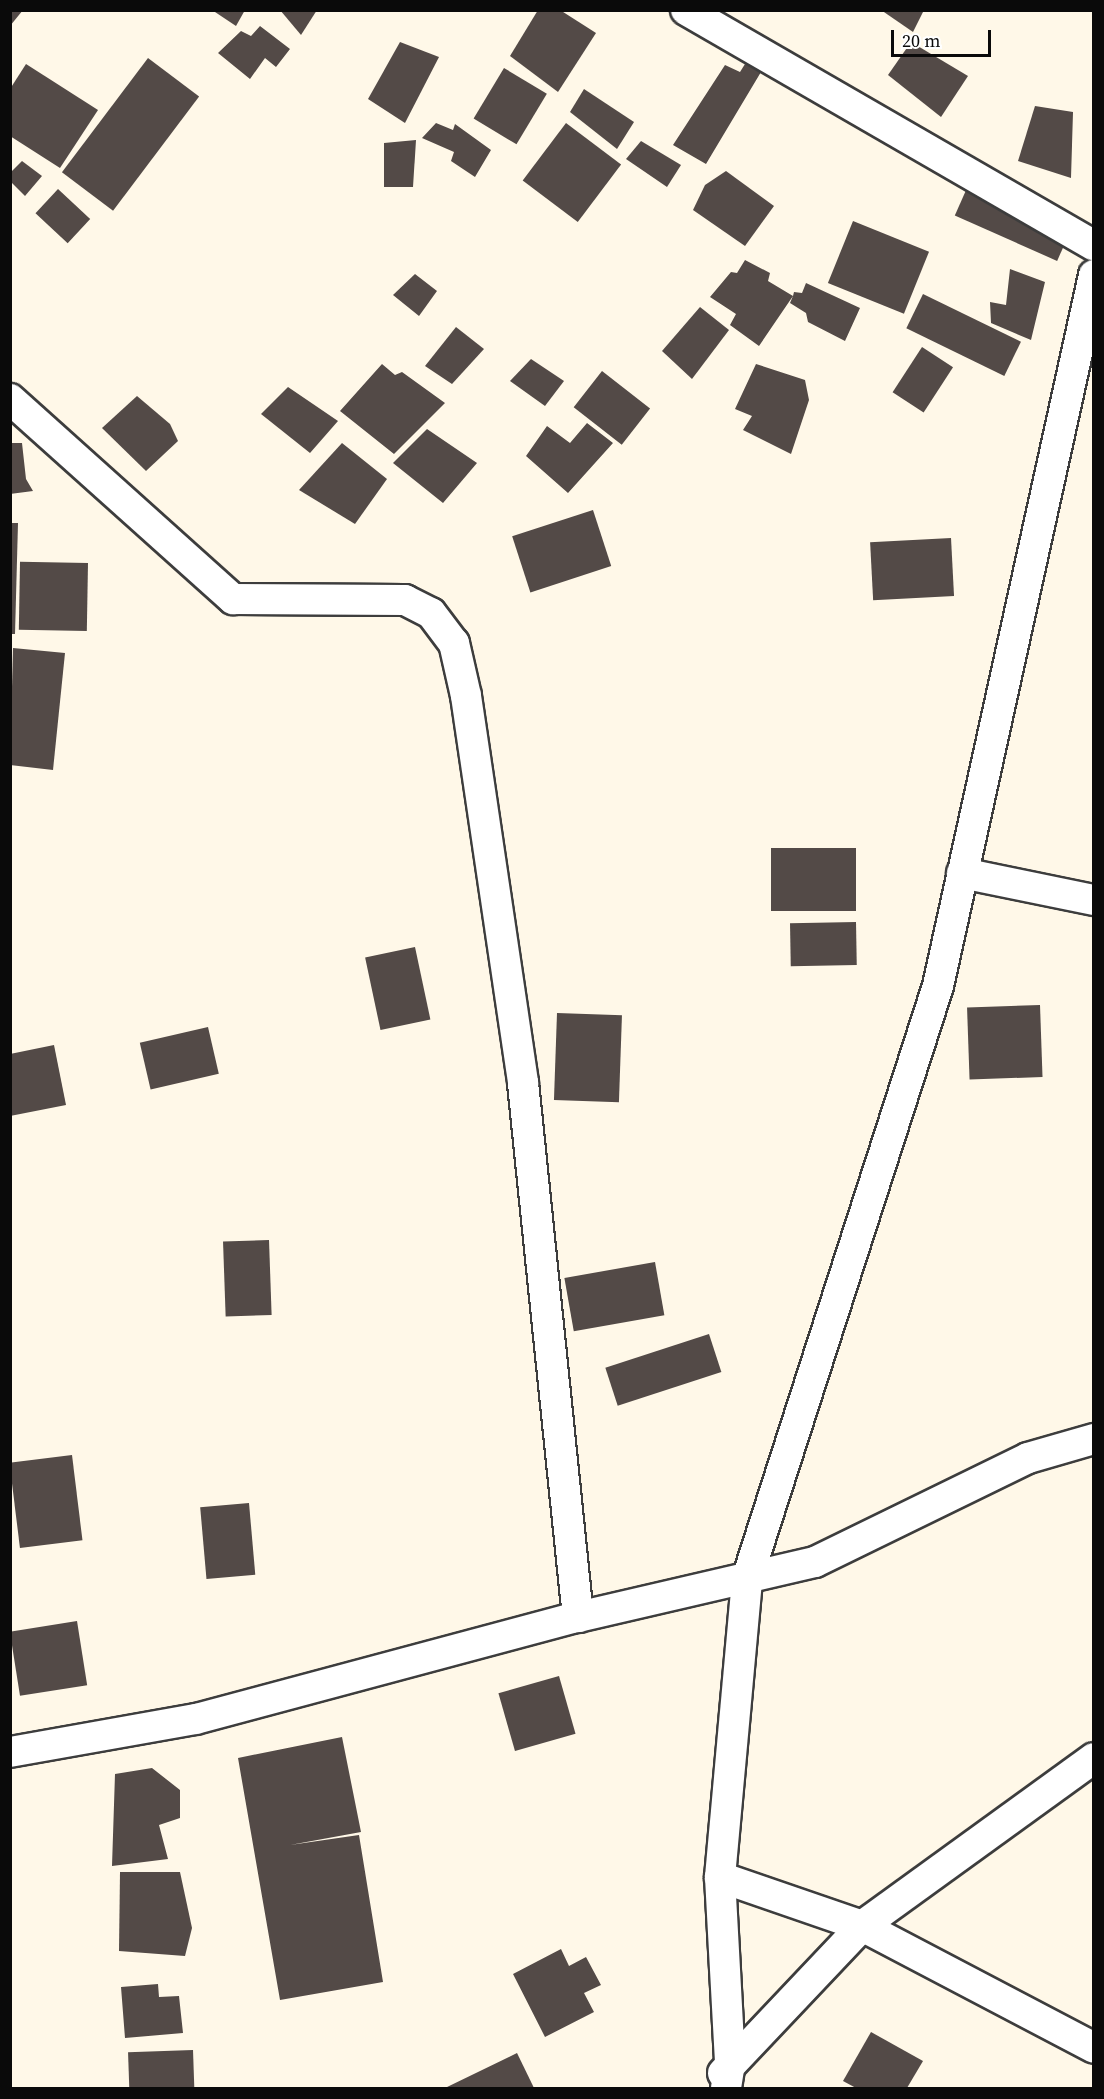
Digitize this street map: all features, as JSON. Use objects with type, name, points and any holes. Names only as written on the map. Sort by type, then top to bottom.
[{"type":"street","points":[[686,10],[1094,246]]},
{"type":"street","points":[[728,2075],[720,1877],[747,1579],[938,986],[1094,275]]},
{"type":"street","points":[[10,399],[233,599],[405,600],[431,613],[454,643],[466,696],[523,1083],[578,1617]]},
{"type":"street","points":[[962,873],[1094,900]]},
{"type":"street","points":[[10,1752],[196,1719],[578,1617],[815,1562],[1028,1458],[1094,1439]]},
{"type":"street","points":[[714,2088],[862,1926],[1094,1758]]},
{"type":"street","points":[[720,1877],[862,1926],[1094,2048]]},
{"type":"building","points":[[10,10],[23,10],[10,26]]},
{"type":"building","points":[[212,10],[245,10],[236,26]]},
{"type":"building","points":[[280,10],[317,10],[301,35]]},
{"type":"building","points":[[538,10],[560,10],[596,33],[558,92],[510,56]]},
{"type":"building","points":[[881,10],[924,10],[913,32]]},
{"type":"building","points":[[260,26],[290,49],[276,67],[265,58],[250,79],[218,53],[241,31],[251,36]]},
{"type":"building","points":[[400,42],[439,57],[405,123],[368,99]]},
{"type":"building","points":[[911,42],[968,76],[941,117],[888,75]]},
{"type":"building","points":[[148,58],[199,97],[113,211],[62,172]]},
{"type":"building","points":[[26,64],[98,110],[60,168],[10,136],[10,89]]},
{"type":"building","points":[[745,64],[761,72],[706,164],[673,145],[725,65],[740,72]]},
{"type":"building","points":[[504,68],[547,94],[516,144],[474,119]]},
{"type":"building","points":[[584,89],[634,122],[617,149],[570,112]]},
{"type":"building","points":[[1035,106],[1073,112],[1071,178],[1018,161]]},
{"type":"building","points":[[436,123],[453,130],[455,124],[491,150],[475,177],[451,161],[454,152],[422,138]]},
{"type":"building","points":[[566,123],[621,165],[578,222],[523,181]]},
{"type":"building","points":[[416,140],[413,187],[384,187],[384,143]]},
{"type":"building","points":[[641,141],[681,165],[667,187],[626,159]]},
{"type":"building","points":[[22,161],[42,176],[25,196],[10,181],[10,173]]},
{"type":"building","points":[[726,171],[774,206],[745,246],[693,210],[705,185]]},
{"type":"building","points":[[967,188],[1069,234],[1057,261],[955,215]]},
{"type":"building","points":[[58,189],[90,219],[68,243],[35,213]]},
{"type":"building","points":[[853,221],[929,252],[904,314],[828,283]]},
{"type":"building","points":[[745,260],[770,273],[768,281],[793,296],[759,346],[730,325],[736,314],[710,297],[731,272],[737,273]]},
{"type":"building","points":[[1010,269],[1045,282],[1031,340],[991,323],[990,302],[1006,305]]},
{"type":"building","points":[[415,274],[437,291],[419,316],[393,295]]},
{"type":"building","points":[[806,283],[860,308],[845,341],[808,322],[806,313],[790,303],[794,292],[802,293]]},
{"type":"building","points":[[923,294],[1021,342],[1004,376],[906,328]]},
{"type":"building","points":[[700,307],[729,330],[692,379],[662,351]]},
{"type":"building","points":[[456,327],[484,349],[452,384],[425,366]]},
{"type":"building","points":[[922,347],[953,367],[924,412],[893,392]]},
{"type":"building","points":[[531,359],[564,381],[545,406],[510,381]]},
{"type":"building","points":[[382,364],[395,375],[402,372],[445,403],[394,454],[340,411]]},
{"type":"building","points":[[756,364],[805,380],[809,400],[791,454],[743,430],[752,416],[735,409]]},
{"type":"building","points":[[602,371],[650,409],[622,445],[574,407]]},
{"type":"building","points":[[288,387],[338,421],[310,453],[261,414]]},
{"type":"building","points":[[137,396],[170,424],[178,441],[146,471],[102,428]]},
{"type":"building","points":[[587,423],[613,443],[568,493],[526,456],[547,426],[570,443]]},
{"type":"building","points":[[427,429],[477,463],[443,503],[393,463]]},
{"type":"building","points":[[10,443],[22,443],[26,479],[33,491],[10,494]]},
{"type":"building","points":[[342,443],[387,479],[355,524],[299,490]]},
{"type":"building","points":[[593,510],[611,566],[530,592],[512,536]]},
{"type":"building","points":[[10,523],[18,523],[15,634],[10,634]]},
{"type":"building","points":[[951,538],[954,596],[873,600],[870,542]]},
{"type":"building","points":[[20,562],[88,563],[87,631],[19,630]]},
{"type":"building","points":[[13,648],[65,653],[53,770],[10,765]]},
{"type":"building","points":[[771,848],[856,848],[856,911],[771,911]]},
{"type":"building","points":[[856,922],[857,965],[791,966],[790,923]]},
{"type":"building","points":[[415,947],[430,1019],[380,1030],[365,958]]},
{"type":"building","points":[[1040,1005],[1043,1077],[970,1080],[967,1008]]},
{"type":"building","points":[[557,1013],[622,1015],[619,1102],[554,1100]]},
{"type":"building","points":[[208,1027],[219,1074],[151,1090],[140,1043]]},
{"type":"building","points":[[54,1045],[66,1105],[10,1116],[10,1054]]},
{"type":"building","points":[[269,1240],[272,1315],[226,1317],[223,1242]]},
{"type":"building","points":[[655,1262],[664,1315],[574,1331],[564,1278]]},
{"type":"building","points":[[709,1334],[721,1372],[618,1406],[605,1368]]},
{"type":"building","points":[[72,1455],[82,1540],[20,1548],[10,1463]]},
{"type":"building","points":[[249,1503],[255,1575],[206,1579],[200,1507]]},
{"type":"building","points":[[77,1621],[87,1685],[20,1696],[10,1632]]},
{"type":"building","points":[[559,1676],[576,1734],[515,1751],[498,1693]]},
{"type":"building","points":[[342,1737],[361,1832],[290,1845],[359,1835],[383,1982],[280,2000],[238,1758]]},
{"type":"building","points":[[152,1768],[180,1790],[180,1818],[159,1825],[168,1859],[112,1866],[115,1774]]},
{"type":"building","points":[[120,1872],[180,1872],[192,1928],[185,1956],[119,1951]]},
{"type":"building","points":[[561,1949],[569,1966],[586,1957],[601,1985],[584,1993],[594,2012],[545,2037],[513,1974]]},
{"type":"building","points":[[158,1984],[159,1997],[179,1996],[183,2033],[125,2038],[121,1987]]},
{"type":"building","points":[[871,2032],[923,2061],[907,2088],[856,2088],[843,2081]]},
{"type":"building","points":[[193,2050],[194,2088],[129,2088],[128,2052]]},
{"type":"building","points":[[517,2053],[534,2088],[445,2088]]}]
